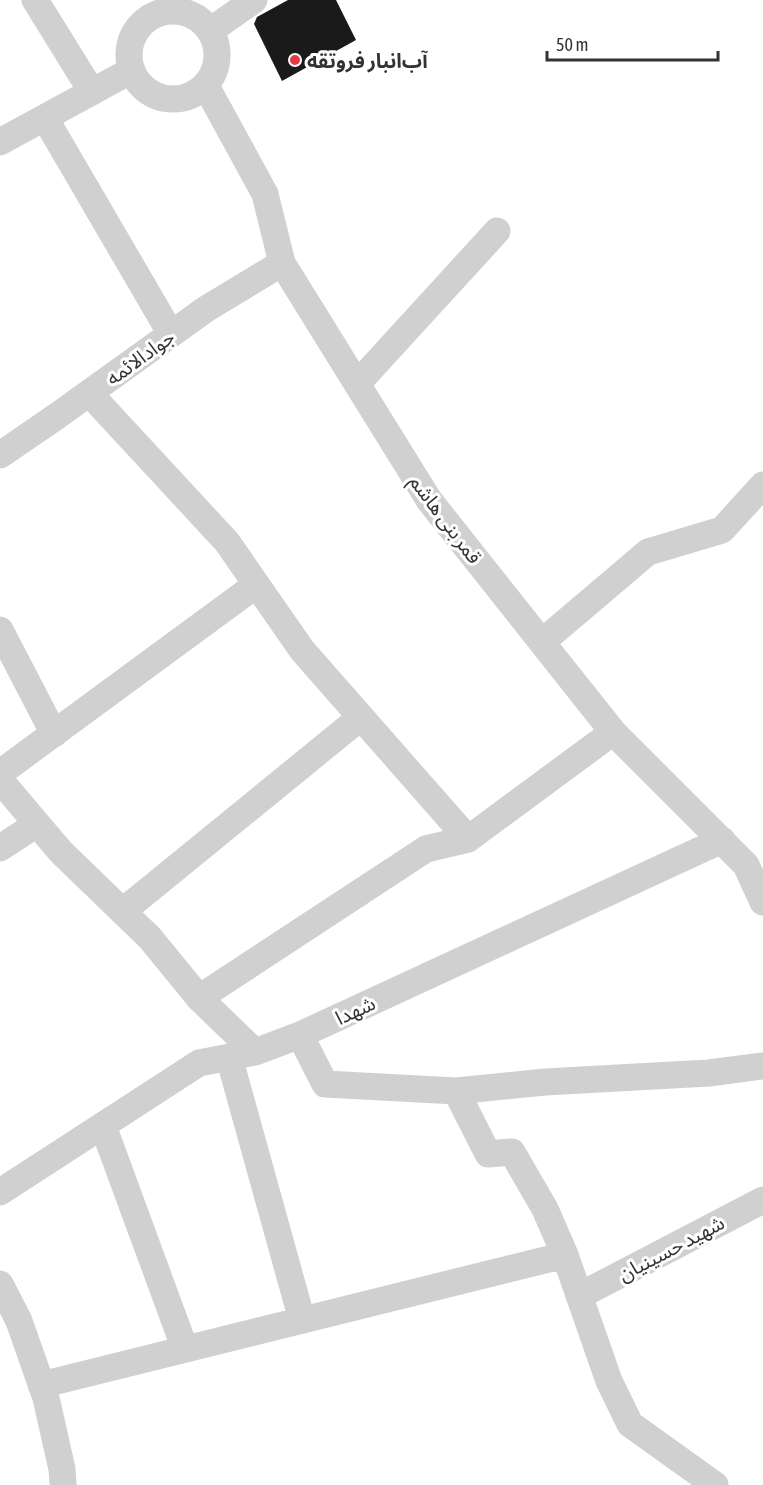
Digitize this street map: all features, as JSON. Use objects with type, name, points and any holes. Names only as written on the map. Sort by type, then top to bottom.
[{"type":"street","points":[[35,0],[93,92]]},
{"type":"street","points":[[210,31],[254,0]]},
{"type":"street","points":[[157,6],[188,13],[201,20],[210,31],[216,44],[218,58],[214,73],[206,86],[194,95],[179,99],[164,99],[150,93],[139,83],[132,70],[129,56],[131,42],[137,29],[157,6]]},
{"type":"street","points":[[0,142],[132,70]]},
{"type":"street","name":"قمر بنی هاشم","points":[[206,86],[265,194],[282,263],[429,500],[614,732],[746,865],[763,902]]},
{"type":"street","points":[[45,118],[171,334]]},
{"type":"street","points":[[357,384],[497,231]]},
{"type":"street","name":"جوادالائمه","points":[[0,455],[206,309],[282,263]]},
{"type":"street","points":[[89,393],[227,542],[302,650],[468,839]]},
{"type":"street","points":[[542,642],[648,552],[722,530],[763,485]]},
{"type":"street","points":[[0,773],[256,585]]},
{"type":"street","points":[[0,630],[54,734]]},
{"type":"street","points":[[123,911],[361,717]]},
{"type":"street","points":[[198,998],[426,849],[468,839],[614,732]]},
{"type":"street","points":[[0,780],[61,852],[150,938],[242,1055],[302,1320]]},
{"type":"street","points":[[0,848],[37,824]]},
{"type":"street","name":"شهدا","points":[[0,1192],[199,1063],[242,1055],[300,1035],[722,840]]},
{"type":"street","points":[[300,1035],[325,1084],[456,1091],[545,1082],[709,1073],[763,1066]]},
{"type":"street","points":[[456,1091],[488,1154],[512,1152],[545,1209],[565,1255],[609,1382],[630,1424],[715,1485]]},
{"type":"street","points":[[103,1126],[185,1349]]},
{"type":"street","name":"شهید حسینیان","points":[[579,1296],[763,1200]]},
{"type":"street","points":[[41,1385],[565,1255]]},
{"type":"street","points":[[0,1284],[19,1321],[41,1385],[62,1469],[63,1485]]},
{"type":"building","name":"آب‌انبار فروتقه","points":[[288,0],[336,0],[356,40],[282,81],[254,24],[257,17]]},
{"type":"place","name":"آب‌انبار فروتقه","points":[[295,60]]}]
